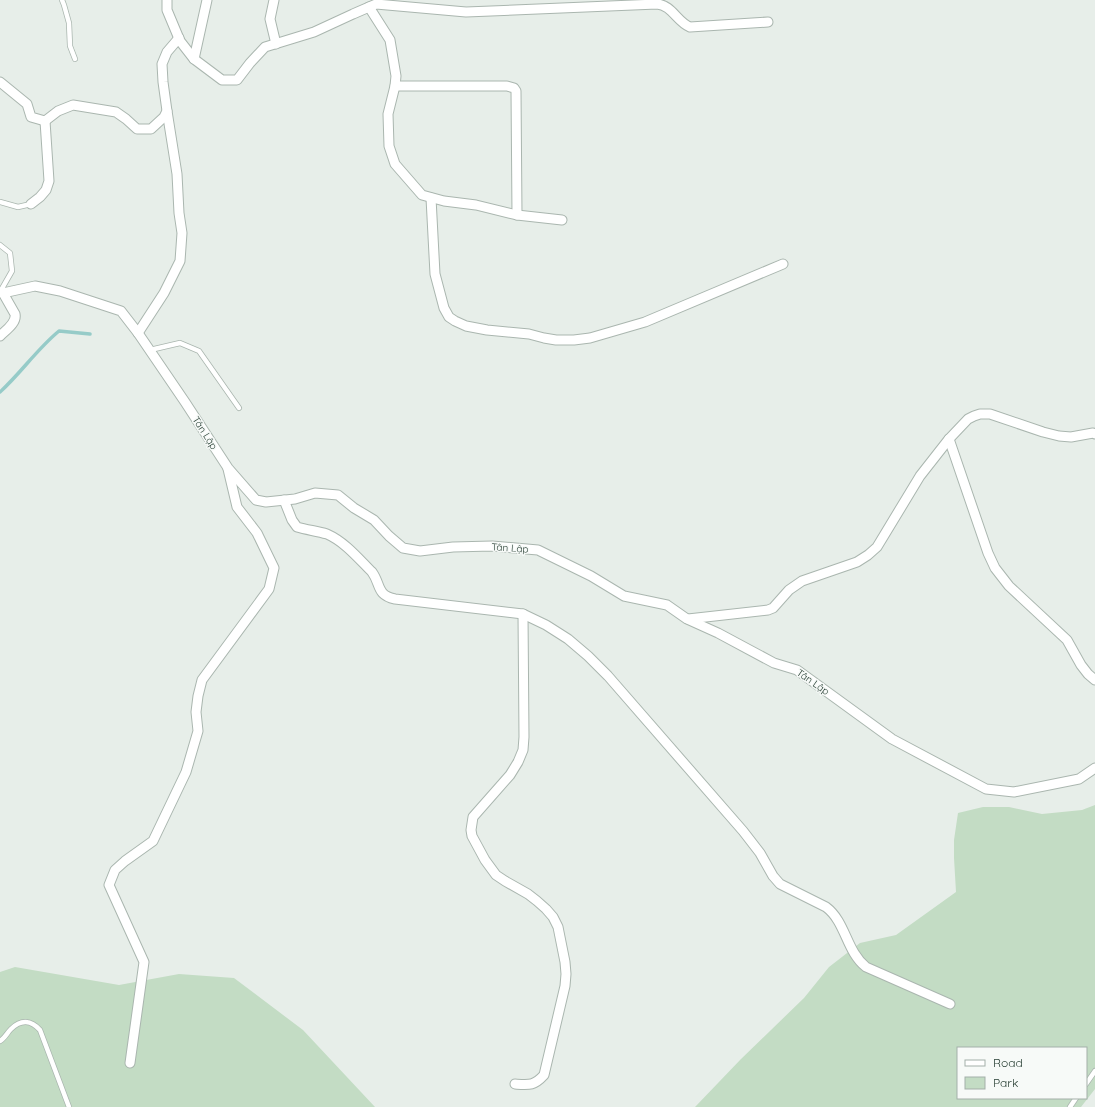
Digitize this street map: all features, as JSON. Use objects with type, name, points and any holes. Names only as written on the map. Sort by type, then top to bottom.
[{"type":"street","points":[[167,0],[167,10],[179,38],[194,59],[222,80],[237,80],[250,63],[265,48],[314,32],[376,4],[466,12],[657,4],[666,6],[684,24],[690,27],[768,22]]},
{"type":"street","points":[[194,59],[207,0]]},
{"type":"street","points":[[274,0],[270,19],[276,44]]},
{"type":"street","points":[[369,7],[390,40],[396,76],[388,114],[389,146],[395,164],[422,195],[444,202],[476,205],[517,215],[562,220]]},
{"type":"street","points":[[138,333],[164,292],[180,261],[182,233],[162,64],[167,52],[179,38]]},
{"type":"street","points":[[0,82],[27,104],[31,117],[46,122]]},
{"type":"street","points":[[395,86],[507,86],[514,88],[516,91],[517,215]]},
{"type":"street","points":[[46,122],[58,111],[73,105],[116,112],[137,129],[151,129],[164,117],[167,111]]},
{"type":"street","points":[[31,204],[46,190],[50,181],[46,122]]},
{"type":"street","points":[[431,198],[435,274],[444,308],[449,317],[455,321],[466,326],[487,330],[529,334],[556,340],[590,338],[645,322],[783,264]]},
{"type":"street","name":"Tân Lập","points":[[1,292],[35,286],[60,291],[121,311],[150,350],[228,468],[256,500],[266,502],[295,499],[315,493],[338,494],[354,508],[374,520],[403,548],[420,551],[453,547],[492,546],[538,550],[592,576],[624,596],[667,605],[687,619],[718,633],[774,663],[797,670],[892,739],[986,789],[1014,792],[1079,779],[1095,768]]},
{"type":"street","points":[[0,336],[14,321],[16,316],[1,292]]},
{"type":"street","points":[[687,619],[768,610],[773,608],[789,590],[802,581],[857,562],[868,555],[877,547],[920,476],[949,439],[968,419],[974,416],[980,414],[990,414],[1042,432],[1059,436],[1071,437],[1094,433]]},
{"type":"street","points":[[949,439],[988,553],[995,568],[1009,586],[1067,640],[1081,665],[1095,680]]},
{"type":"street","points":[[130,1063],[144,962],[109,885],[115,870],[153,841],[186,772],[198,731],[196,712],[202,680],[268,589],[274,568],[257,533],[237,507],[228,468]]},
{"type":"street","points":[[284,500],[292,520],[297,527],[318,531],[342,543],[372,572],[375,576],[379,589],[386,596],[395,599],[523,614],[546,625],[568,640],[588,656],[608,676],[743,831],[760,853],[776,880],[780,884],[832,911],[837,917],[852,950],[860,962],[866,967],[950,1004]]},
{"type":"street","points":[[515,1084],[530,1085],[536,1083],[544,1075],[565,986],[566,974],[558,927],[553,917],[538,901],[496,875],[485,860],[472,836],[471,830],[474,817],[510,775],[523,750],[523,614]]},
{"type":"lane","points":[[62,0],[69,23],[70,46],[76,58]]},
{"type":"lane","points":[[0,202],[18,207],[31,204]]},
{"type":"lane","points":[[0,246],[10,253],[12,271],[1,292]]},
{"type":"lane","points":[[150,350],[180,343],[199,351],[239,408]]},
{"type":"lane","points":[[0,1041],[16,1025],[22,1022],[29,1022],[35,1025],[40,1030],[69,1107]]},
{"type":"lane","points":[[1087,1083],[1095,1071]]},
{"type":"green space","points":[[1095,805],[1095,1089],[1081,1107],[695,1107],[741,1059],[804,998],[829,967],[860,943],[896,935],[956,892],[954,840],[958,813],[983,807],[1009,807],[1042,814],[1082,810]]},
{"type":"green space","points":[[15,967],[119,985],[179,974],[234,978],[303,1030],[375,1107],[0,1107],[0,972]]},
{"type":"waterway","points":[[0,392],[43,345],[59,331],[90,334]]}]
